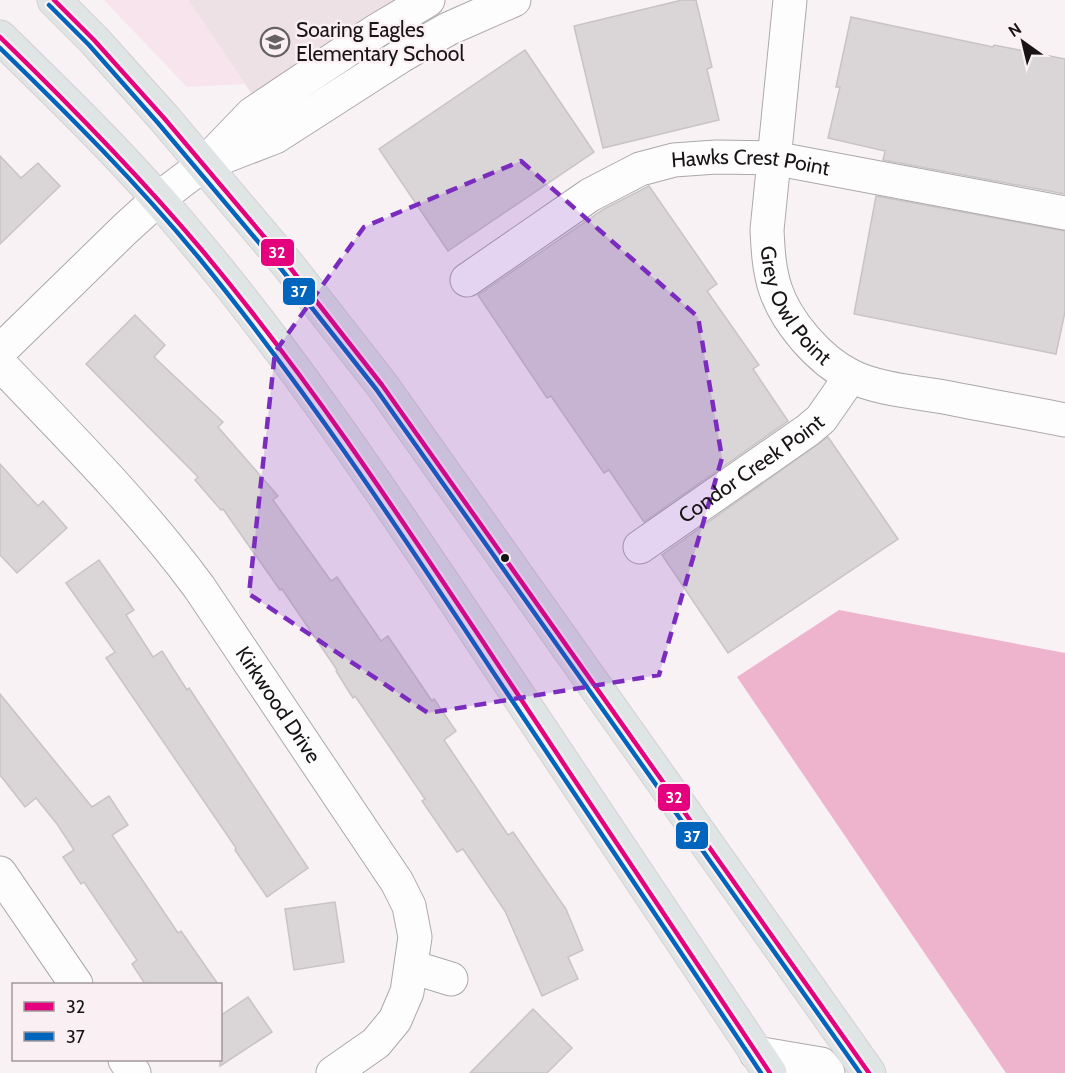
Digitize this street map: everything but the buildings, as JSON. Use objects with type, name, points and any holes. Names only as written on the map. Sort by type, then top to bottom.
[{"type":"main road","points":[[54,0],[94,40],[203,165],[288,265],[382,385],[869,1073]]},
{"type":"main road","points":[[0,37],[84,120],[158,199],[320,401],[763,1063]]},
{"type":"street","points":[[0,351],[158,199],[203,165],[252,114],[376,31],[428,0]]},
{"type":"street","points":[[203,165],[275,137],[401,56],[448,29],[514,0]]},
{"type":"street","name":"Grey Owl Point","points":[[790,0],[767,230],[769,263],[775,290],[790,317],[807,342],[851,376],[883,386],[1065,420]]},
{"type":"street","name":"Hawks Crest Point","points":[[467,280],[590,195],[640,169],[684,159],[773,158],[1065,213]]},
{"type":"street","name":"Kirkwood Drive","points":[[0,364],[169,547],[199,587],[397,882],[409,906],[415,937],[412,967],[407,992],[395,1020],[376,1043],[333,1073]]},
{"type":"street","name":"Condor Creek Point","points":[[640,547],[808,430],[821,419],[851,376]]},
{"type":"street","points":[[0,873],[75,983]]},
{"type":"street","points":[[412,967],[451,979]]},
{"type":"street","points":[[763,1063],[821,1064],[828,1073]]},
{"type":"highlighted area","points":[[521,161],[698,317],[722,458],[659,675],[428,713],[249,594],[275,352],[364,227]]},
{"type":"shaded area","points":[[104,0],[188,0],[245,84],[187,87]]},
{"type":"shaded area","name":"Soaring Eagles Elementary School","points":[[188,0],[396,0],[253,96]]},
{"type":"shaded area","points":[[839,610],[1065,653],[1065,1073],[1006,1073],[737,677]]},
{"type":"transit line","name":"32","points":[[54,0],[94,40],[164,118],[288,265],[382,385],[869,1073]]},
{"type":"transit line","name":"37","points":[[49,5],[89,45],[158,123],[282,270],[376,389],[860,1073]]},
{"type":"transit line","name":"32","points":[[0,37],[78,114],[153,194],[201,249],[278,346],[351,446],[421,548],[770,1073]]},
{"type":"transit line","name":"37","points":[[0,48],[127,176],[199,258],[315,409],[761,1073]]},
{"type":"place","name":"Soaring Eagles Elementary School","points":[[275,42]]}]
